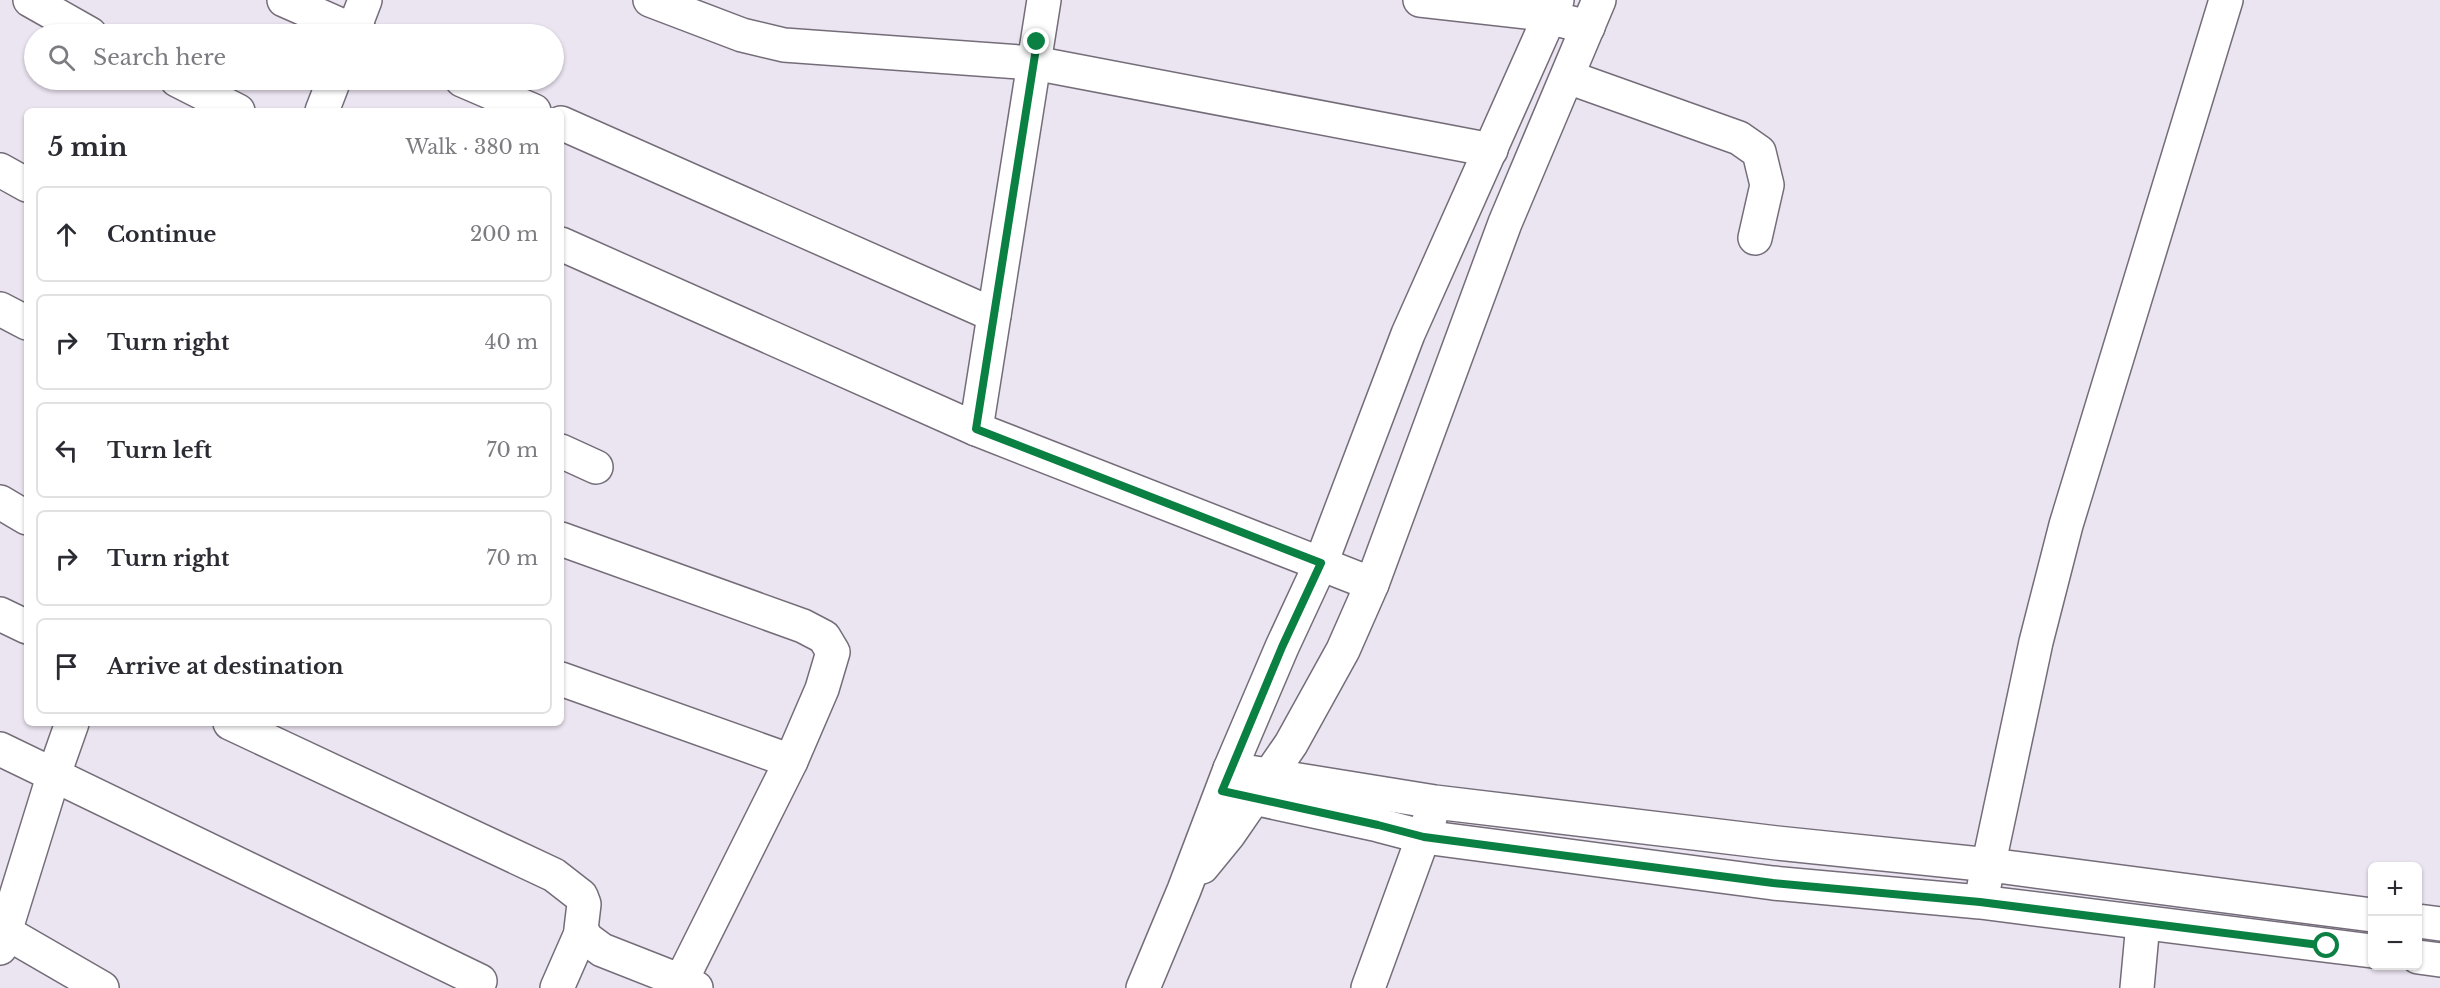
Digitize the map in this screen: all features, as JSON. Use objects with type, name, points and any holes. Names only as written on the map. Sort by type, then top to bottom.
[{"type":"street","points":[[30,0],[71,24]]},
{"type":"street","points":[[57,0],[78,24]]},
{"type":"street","points":[[284,0],[336,24]]},
{"type":"street","points":[[358,24],[365,0]]},
{"type":"street","points":[[650,0],[731,32],[784,45],[1034,63],[1491,150]]},
{"type":"street","points":[[976,429],[1044,0]]},
{"type":"street","points":[[1184,890],[1262,787],[1319,698],[1343,650],[1372,584],[1505,223],[1594,14],[1553,8],[1420,0]]},
{"type":"street","points":[[1980,902],[1990,865],[2036,642],[2066,525],[2226,0]]},
{"type":"street","points":[[1143,988],[1226,780],[1282,647],[1321,563],[1408,334],[1553,8]]},
{"type":"street","points":[[1568,77],[1739,138],[1759,152],[1767,184],[1755,238]]},
{"type":"street","points":[[197,90],[232,108]]},
{"type":"street","points":[[323,108],[330,90]]},
{"type":"street","points":[[485,90],[527,108]]},
{"type":"street","points":[[564,124],[993,315]]},
{"type":"street","points":[[0,170],[24,183]]},
{"type":"street","points":[[564,245],[976,429],[1372,584]]},
{"type":"street","points":[[0,309],[24,321]]},
{"type":"street","points":[[564,452],[597,467]]},
{"type":"street","points":[[0,502],[24,516]]},
{"type":"street","points":[[236,726],[554,875],[581,896],[584,904],[581,924],[587,939],[602,950],[688,985],[791,761],[831,664],[833,652],[824,637],[803,626],[564,540]]},
{"type":"street","points":[[0,614],[24,626]]},
{"type":"street","points":[[564,680],[791,761]]},
{"type":"street","points":[[71,726],[2,936],[102,988]]},
{"type":"street","points":[[0,749],[53,777],[480,981]]},
{"type":"street","points":[[1226,780],[1262,787],[1435,802],[1777,843],[1990,865],[2368,914]]},
{"type":"street","points":[[1262,787],[1424,837],[1773,883],[1980,902],[2368,950]]},
{"type":"street","points":[[1368,988],[1435,802]]},
{"type":"street","points":[[2422,922],[2440,924]]},
{"type":"street","points":[[2138,988],[2143,923]]},
{"type":"street","points":[[556,988],[582,931]]},
{"type":"street","points":[[2422,958],[2440,960]]},
{"type":"route","points":[[1037,42],[976,429],[1321,563],[1282,647],[1222,791],[1424,837],[1773,883],[1980,902],[2327,946]]}]
